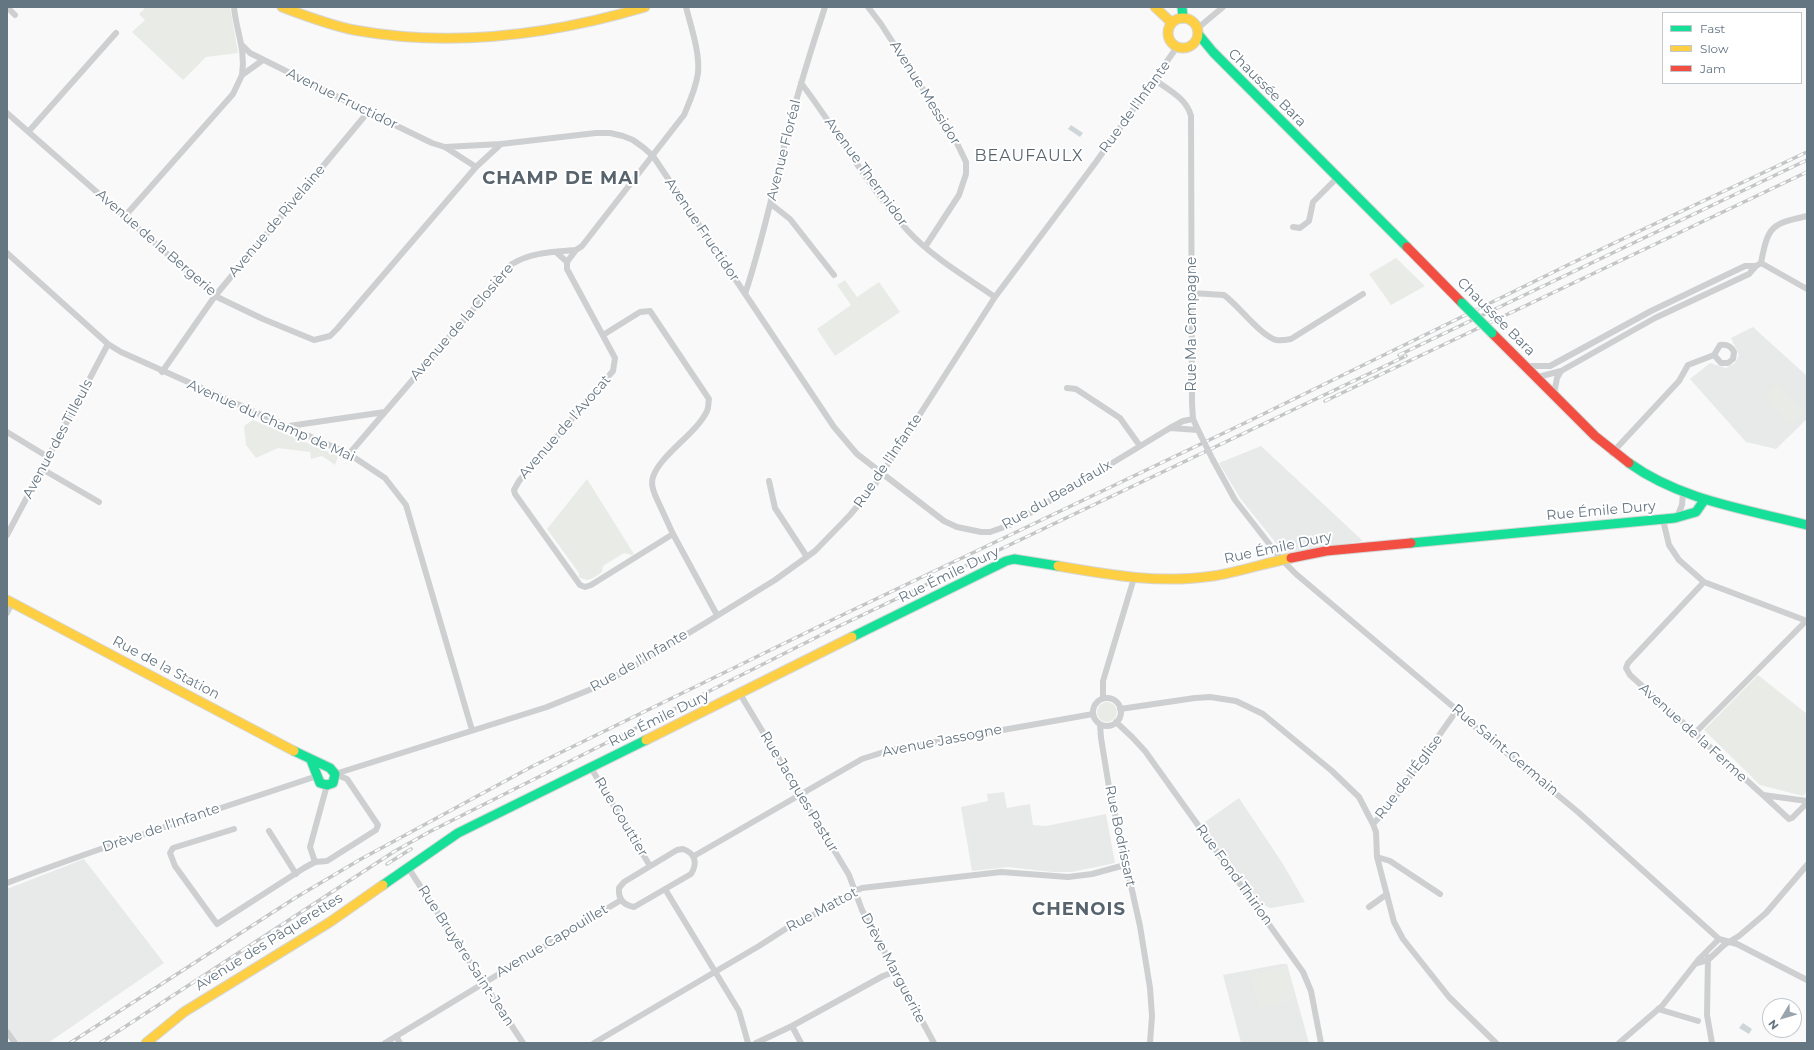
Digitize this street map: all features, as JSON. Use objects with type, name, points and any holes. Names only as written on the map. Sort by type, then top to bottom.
[{"type":"street","points":[[7,7],[15,15]]},
{"type":"street","points":[[125,216],[233,94],[242,75],[244,60],[243,46],[234,7]]},
{"type":"street","points":[[282,7],[326,22],[356,30],[389,35],[457,39],[528,33],[584,24],[645,7]]},
{"type":"street","points":[[567,262],[576,250],[588,240],[684,114],[692,95],[698,72],[696,48],[686,7]]},
{"type":"street","name":"Avenue Floréal","points":[[745,294],[771,204],[801,83],[825,7]]},
{"type":"street","name":"Avenue Messidor","points":[[868,7],[881,24],[955,139],[966,162],[966,174],[959,195],[925,247]]},
{"type":"street","points":[[1155,7],[1172,23]]},
{"type":"street","points":[[1182,7],[1183,18]]},
{"type":"street","points":[[1198,32],[1192,20],[1179,18],[1172,23],[1168,34],[1169,39],[1177,47],[1182,49],[1193,45],[1198,32],[1223,7]]},
{"type":"street","name":"Chaussée Bara","points":[[1198,32],[1213,52],[1337,178],[1612,452],[1648,476],[1683,492],[1807,525]]},
{"type":"street","points":[[29,131],[116,33]]},
{"type":"street","name":"Chaussée Bara","points":[[1193,45],[1213,52]]},
{"type":"street","name":"Avenue Fructidor","points":[[243,46],[250,53],[263,60],[432,143],[445,147],[476,167]]},
{"type":"street","name":"Rue de l'Infante","points":[[335,774],[547,707],[589,690],[636,665],[775,580],[807,557],[831,536],[854,511],[883,473],[995,297],[1155,80],[1177,47]]},
{"type":"street","points":[[242,75],[263,60]]},
{"type":"street","name":"Rue Ma Campagne","points":[[1155,80],[1185,102],[1189,108],[1191,116],[1193,419],[1235,500],[1281,559]]},
{"type":"street","name":"Avenue Thermidor","points":[[801,83],[832,124],[883,202],[909,232],[925,247],[995,297]]},
{"type":"street","name":"Avenue de Rivelaine","points":[[162,372],[215,296],[368,112]]},
{"type":"street","name":"Avenue de la Bergerie","points":[[7,113],[215,296],[314,340],[330,336],[476,167],[501,144]]},
{"type":"street","name":"Avenue Fructidor","points":[[445,147],[501,144],[596,133],[610,133],[634,140],[652,156],[834,428],[848,446],[883,473]]},
{"type":"street","points":[[1292,227],[1300,228],[1309,221],[1313,202],[1337,178]]},
{"type":"street","points":[[771,204],[790,219],[834,276]]},
{"type":"street","points":[[1538,377],[1561,371],[1655,318],[1749,274],[1758,264],[1771,229],[1780,222],[1807,216]]},
{"type":"street","name":"Avenue de la Closière","points":[[349,454],[512,264],[533,254],[576,250]]},
{"type":"street","name":"Avenue de l'Avocat","points":[[556,252],[567,262],[567,269],[615,358],[613,371],[515,485],[515,494],[580,585],[585,587],[591,585],[673,534]]},
{"type":"street","name":"Avenue du Champ de Mai","points":[[7,253],[108,344],[121,352],[162,372],[349,454],[384,478],[406,505],[472,730]]},
{"type":"street","points":[[1527,366],[1550,366],[1651,311],[1745,266],[1758,264],[1807,289]]},
{"type":"street","points":[[1192,293],[1224,295],[1266,334],[1275,340],[1281,341],[1291,339],[1363,294]]},
{"type":"street","points":[[603,335],[640,312],[650,311],[709,399],[708,410],[661,464],[652,477],[653,491],[673,534],[717,615]]},
{"type":"street","name":"Avenue des Tilleuls","points":[[7,535],[108,344]]},
{"type":"street","points":[[1612,452],[1679,381],[1688,365],[1714,355]]},
{"type":"street","points":[[1554,394],[1557,378],[1561,371]]},
{"type":"street","points":[[1067,388],[1076,389],[1120,418],[1140,446]]},
{"type":"street","points":[[288,426],[385,412]]},
{"type":"street","name":"Rue du Beaufaulx","points":[[883,473],[944,521],[971,531],[990,532],[1010,525],[1170,428],[1183,421],[1193,419]]},
{"type":"street","points":[[1170,428],[1200,433]]},
{"type":"street","points":[[7,432],[48,457]]},
{"type":"street","points":[[42,469],[98,502]]},
{"type":"street","points":[[768,481],[774,508],[807,557]]},
{"type":"street","name":"Rue Émile Dury","points":[[1677,517],[1682,505],[1683,492]]},
{"type":"street","name":"Rue Émile Dury","points":[[409,869],[458,834],[1006,561],[1014,559],[1022,560],[1119,577],[1173,580],[1198,579],[1281,559],[1326,551],[1635,521],[1663,520],[1696,512],[1701,507],[1705,499]]},
{"type":"street","points":[[1663,520],[1669,545],[1679,560],[1704,582],[1806,621],[1694,734]]},
{"type":"street","name":"Rue Saint-Germain","points":[[1281,559],[1345,617],[1458,710],[1468,721],[1548,785],[1719,939],[1737,944],[1807,980]]},
{"type":"street","points":[[1103,698],[1115,701],[1120,710],[1119,718],[1116,722],[1108,726],[1100,724],[1093,714],[1094,706],[1103,698],[1103,681],[1134,578]]},
{"type":"street","name":"Avenue de la Ferme","points":[[1704,582],[1628,663],[1626,668],[1630,675],[1694,734],[1789,818],[1792,818],[1807,802]]},
{"type":"street","points":[[7,613],[10,602]]},
{"type":"street","name":"Rue de la Station","points":[[10,602],[327,767]]},
{"type":"street","name":"Rue Jacques Pastur","points":[[740,694],[849,875],[855,890]]},
{"type":"street","points":[[1120,710],[1210,697],[1236,701],[1249,706],[1274,722],[1360,797],[1373,824]]},
{"type":"street","name":"Rue de l'Église","points":[[1458,710],[1388,809],[1373,824],[1376,832],[1377,857],[1394,922],[1403,939],[1449,997],[1496,1043]]},
{"type":"street","name":"Avenue Jassogne","points":[[800,794],[850,764],[884,752],[1093,714]]},
{"type":"street","name":"Rue Fond Thirion","points":[[1116,722],[1145,751],[1303,972],[1311,992],[1322,1043]]},
{"type":"street","name":"Rue Bodrissart","points":[[1100,724],[1100,738],[1109,787],[1125,865],[1140,926],[1150,988],[1152,1016],[1150,1043]]},
{"type":"street","points":[[311,760],[320,783],[327,785],[333,783],[335,774]]},
{"type":"street","points":[[234,829],[173,848],[170,853],[175,866],[217,924],[315,862],[328,861],[376,830],[378,825],[347,779],[335,774],[330,768],[327,767],[320,769],[317,776]]},
{"type":"street","name":"Rue Gouttier","points":[[591,768],[650,866]]},
{"type":"street","name":"Drève de l'Infante","points":[[7,883],[137,836],[317,776]]},
{"type":"street","points":[[315,862],[310,847],[327,785]]},
{"type":"street","points":[[694,856],[800,794]]},
{"type":"street","name":"Avenue de la Ferme","points":[[1763,795],[1807,802]]},
{"type":"street","points":[[268,831],[296,874]]},
{"type":"street","points":[[683,849],[694,856],[696,861],[695,868],[691,874],[634,907],[627,906],[621,900],[619,888],[624,882],[650,866],[677,850],[683,849]]},
{"type":"street","points":[[1377,857],[1390,861],[1440,894]]},
{"type":"street","name":"Rue Mattot","points":[[594,1043],[787,928],[794,926],[855,890],[1001,872],[1068,877],[1092,874],[1125,865]]},
{"type":"street","points":[[1695,964],[1708,960],[1728,942],[1739,936],[1766,913],[1807,865]]},
{"type":"street","name":"Rue Bruyère Saint-Jean","points":[[409,869],[523,1043]]},
{"type":"street","name":"Avenue des Pâquerettes","points":[[146,1043],[153,1040],[184,1012],[330,922],[409,869]]},
{"type":"street","points":[[665,889],[739,1011],[748,1043]]},
{"type":"street","name":"Drève Marguerite","points":[[855,890],[862,910],[894,972],[934,1043]]},
{"type":"street","points":[[1369,907],[1387,894]]},
{"type":"street","name":"Avenue Capouillet","points":[[384,1043],[621,900]]},
{"type":"street","points":[[1619,1043],[1658,1009],[1707,950],[1719,939]]},
{"type":"street","points":[[1707,950],[1707,1015],[1712,1043]]},
{"type":"street","points":[[756,1043],[792,1026],[883,976],[894,972]]},
{"type":"street","points":[[1658,1009],[1698,1021]]},
{"type":"street","points":[[792,1026],[801,1043]]},
{"type":"street","points":[[7,1032],[15,1043]]},
{"type":"street","points":[[396,1036],[400,1043]]},
{"type":"shaded area","points":[[146,7],[230,7],[238,53],[206,57],[183,80],[132,32],[145,20],[139,14]]},
{"type":"shaded area","points":[[1071,125],[1083,133],[1080,137],[1068,129]]},
{"type":"shaded area","points":[[1396,258],[1425,286],[1391,305],[1369,274]]},
{"type":"shaded area","points":[[845,280],[857,297],[879,282],[900,312],[835,356],[817,329],[851,305],[837,285]]},
{"type":"shaded area","points":[[1753,327],[1807,376],[1807,419],[1776,449],[1746,442],[1690,379],[1710,363],[1726,368],[1735,363],[1739,355],[1731,338]]},
{"type":"shaded area","points":[[1777,383],[1804,412],[1790,425],[1764,396]]},
{"type":"shaded area","points":[[253,420],[338,456],[335,465],[322,456],[311,459],[310,452],[278,448],[256,458],[246,445],[244,426]]},
{"type":"shaded area","points":[[1261,446],[1363,541],[1284,553],[1240,498],[1219,463]]},
{"type":"shaded area","points":[[587,479],[634,554],[624,553],[603,566],[602,572],[593,578],[586,580],[579,577],[579,573],[547,529]]},
{"type":"shaded area","points":[[1758,675],[1807,714],[1807,791],[1803,796],[1760,785],[1704,730]]},
{"type":"shaded area","points":[[1107,702],[1114,705],[1117,712],[1114,719],[1107,722],[1100,719],[1097,712],[1100,705]]},
{"type":"shaded area","points":[[1004,792],[1007,808],[1030,804],[1033,825],[1046,826],[1106,814],[1115,863],[1072,872],[1052,872],[1008,867],[972,871],[961,807],[988,801],[987,794]]},
{"type":"shaded area","points":[[1239,798],[1283,864],[1305,902],[1271,908],[1258,903],[1202,824]]},
{"type":"shaded area","points":[[84,859],[164,963],[48,1043],[18,1043],[7,1030],[7,889]]},
{"type":"shaded area","points":[[1287,964],[1309,1043],[1241,1043],[1223,975]]},
{"type":"shaded area","points":[[1286,966],[1296,999],[1259,1009],[1250,976]]},
{"type":"shaded area","points":[[1743,1023],[1752,1029],[1749,1034],[1739,1028]]},
{"type":"railway","points":[[70,1043],[295,898],[361,859],[533,766],[834,619],[1249,421],[1574,262],[1807,152]]},
{"type":"railway","points":[[1399,355],[1807,160]]},
{"type":"railway","points":[[1325,401],[1807,172]]},
{"type":"railway","points":[[100,1043],[395,851],[431,831],[831,630],[1406,356]]},
{"type":"railway","points":[[387,864],[411,849]]},
{"type":"traffic: fast","points":[[1182,7],[1183,18]]},
{"type":"traffic: fast","points":[[1199,35],[1213,52],[1407,247]]},
{"type":"traffic: fast","points":[[1462,303],[1492,333]]},
{"type":"traffic: fast","points":[[1629,463],[1649,476],[1693,495],[1807,525]]},
{"type":"traffic: fast","points":[[1411,543],[1675,518],[1696,512],[1705,499]]},
{"type":"traffic: fast","points":[[852,637],[1006,561],[1014,559],[1058,566]]},
{"type":"traffic: fast","points":[[383,885],[458,833],[646,740]]},
{"type":"traffic: fast","points":[[294,751],[330,768],[335,774],[333,783],[327,785],[320,783],[311,760]]},
{"type":"traffic: slow","points":[[282,7],[327,23],[354,30],[428,38],[501,36],[537,31],[574,25],[645,7]]},
{"type":"traffic: slow","points":[[1155,7],[1172,23]]},
{"type":"traffic: slow","points":[[1183,18],[1194,22],[1198,33],[1194,44],[1183,48],[1172,44],[1168,33],[1172,22],[1183,18]]},
{"type":"traffic: slow","points":[[1058,566],[1116,575],[1155,579],[1174,579],[1213,576],[1291,558]]},
{"type":"traffic: slow","points":[[7,600],[294,751]]},
{"type":"traffic: slow","points":[[646,740],[852,637]]},
{"type":"traffic: slow","points":[[146,1043],[184,1012],[330,922],[383,885]]},
{"type":"traffic: jam","points":[[1407,247],[1462,303]]},
{"type":"traffic: jam","points":[[1492,333],[1595,436],[1629,463]]},
{"type":"traffic: jam","points":[[1291,558],[1326,551],[1411,543]]},
{"type":"district","name":"BEAUFAULX","points":[[1029,156]]},
{"type":"district","name":"CHAMP DE MAI","points":[[561,179]]},
{"type":"district","name":"CHENOIS","points":[[1079,910]]}]
